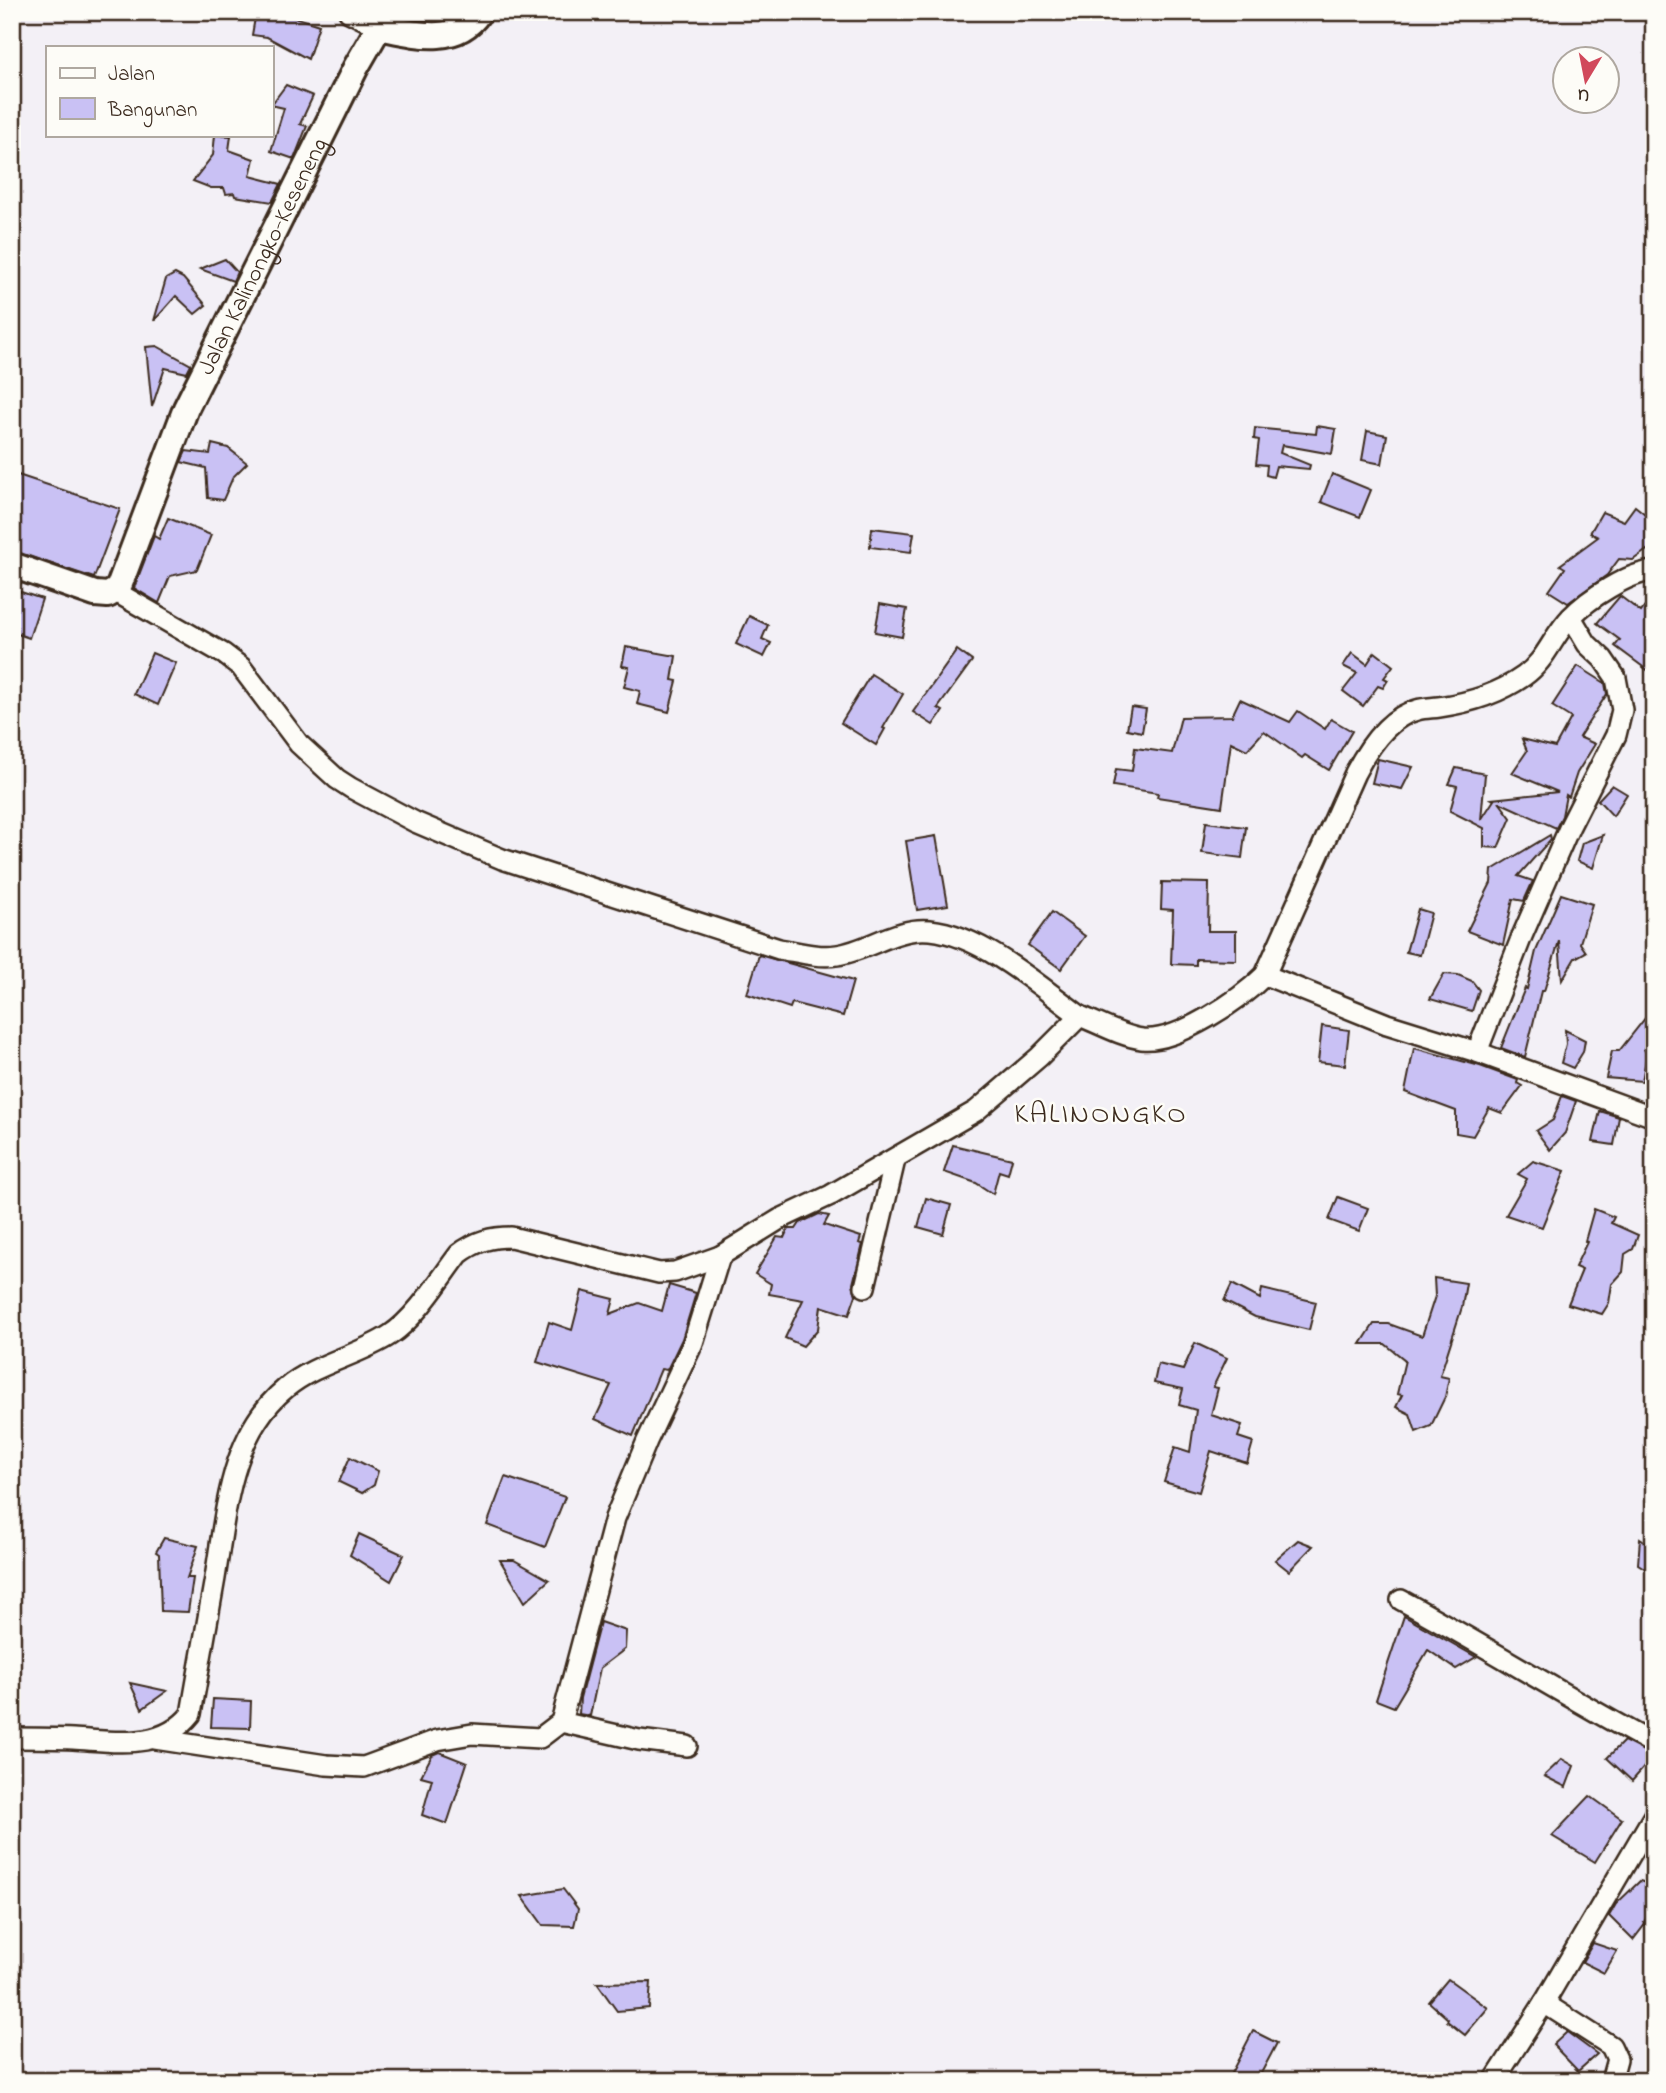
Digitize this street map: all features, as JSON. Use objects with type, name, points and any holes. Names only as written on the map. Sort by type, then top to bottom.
[{"type":"street","points":[[349,12],[379,27],[425,36],[440,36],[462,30],[479,12]]},
{"type":"street","name":"Jalan Kalinongko-Keseneng","points":[[116,592],[186,408],[356,67],[379,27]]},
{"type":"street","points":[[12,565],[95,594],[108,595],[116,592],[224,654],[241,667],[299,744],[318,763],[351,788],[415,822],[502,859],[779,948],[820,956],[837,955],[903,933],[939,930],[1009,963],[1080,1016],[1141,1039],[1172,1034],[1224,1009],[1248,992],[1265,975],[1355,774],[1372,744],[1396,721],[1416,710],[1483,696],[1524,676],[1538,665],[1571,617],[1619,580],[1654,570]]},
{"type":"street","points":[[1477,1052],[1522,936],[1570,826],[1616,735],[1622,710],[1616,678],[1604,659],[1587,645],[1571,617]]},
{"type":"street","points":[[1265,975],[1387,1024],[1477,1052],[1654,1117]]},
{"type":"street","points":[[12,1738],[118,1743],[154,1739],[186,1721],[191,1714],[230,1486],[253,1427],[286,1388],[400,1327],[459,1254],[483,1240],[499,1237],[524,1239],[659,1273],[675,1272],[720,1256],[780,1219],[895,1160],[976,1111],[1039,1057],[1080,1016]]},
{"type":"street","points":[[865,1287],[895,1160]]},
{"type":"street","points":[[154,1739],[326,1765],[364,1767],[437,1740],[461,1736],[493,1734],[540,1738],[561,1722],[615,1518],[647,1441],[693,1343],[720,1256]]},
{"type":"street","points":[[1401,1600],[1654,1744]]},
{"type":"street","points":[[561,1722],[639,1740],[687,1746]]},
{"type":"street","points":[[1494,2081],[1544,2003],[1654,1815]]},
{"type":"street","points":[[1544,2003],[1611,2046],[1617,2059],[1611,2081]]},
{"type":"building","points":[[256,12],[279,12],[319,25],[308,59],[267,37],[252,35]]},
{"type":"building","points":[[286,85],[313,96],[300,124],[307,126],[294,159],[271,151],[284,108],[273,105]]},
{"type":"building","points":[[215,136],[231,136],[229,150],[254,159],[250,176],[281,184],[272,202],[235,196],[234,193],[226,194],[224,188],[211,188],[193,181],[213,155]]},
{"type":"building","points":[[225,259],[237,272],[233,281],[200,269]]},
{"type":"building","points":[[175,274],[183,278],[206,305],[195,314],[176,296],[154,321],[166,279]]},
{"type":"building","points":[[157,346],[191,365],[187,373],[165,368],[152,407],[146,347]]},
{"type":"building","points":[[1317,426],[1336,429],[1332,454],[1282,445],[1280,453],[1310,465],[1309,469],[1276,466],[1273,477],[1266,475],[1267,465],[1256,464],[1259,440],[1254,439],[1255,428],[1316,434]]},
{"type":"building","points":[[1367,431],[1387,435],[1382,464],[1362,460]]},
{"type":"building","points":[[212,444],[228,448],[247,463],[233,477],[223,500],[208,498],[206,468],[181,462],[186,451],[210,454]]},
{"type":"building","points":[[12,473],[120,509],[94,578],[12,551]]},
{"type":"building","points":[[1332,474],[1371,490],[1360,517],[1321,502]]},
{"type":"building","points":[[1635,506],[1654,521],[1654,545],[1633,560],[1619,559],[1607,575],[1568,603],[1549,591],[1565,568],[1560,565],[1598,537],[1590,533],[1602,512],[1624,521]]},
{"type":"building","points":[[168,518],[211,535],[197,570],[170,576],[159,603],[134,588],[154,536],[159,539]]},
{"type":"building","points":[[872,528],[914,533],[911,552],[870,547]]},
{"type":"building","points":[[18,591],[42,599],[29,638],[12,632],[12,607]]},
{"type":"building","points":[[1654,594],[1654,675],[1615,646],[1620,640],[1597,623],[1620,596],[1641,612]]},
{"type":"building","points":[[880,604],[907,609],[902,637],[875,632]]},
{"type":"building","points":[[749,616],[768,625],[762,639],[771,643],[764,657],[736,644]]},
{"type":"building","points":[[626,647],[676,656],[672,680],[677,681],[669,712],[637,704],[640,691],[624,687],[629,667],[622,666]]},
{"type":"building","points":[[957,650],[972,661],[938,708],[943,711],[933,725],[913,712]]},
{"type":"building","points":[[1375,652],[1393,666],[1384,678],[1388,680],[1383,688],[1378,686],[1363,706],[1343,691],[1357,673],[1343,666],[1352,653],[1367,664]]},
{"type":"building","points":[[152,653],[176,663],[158,705],[134,694]]},
{"type":"building","points":[[1578,666],[1605,683],[1607,694],[1579,737],[1595,744],[1577,773],[1569,797],[1566,795],[1562,816],[1556,828],[1499,802],[1511,818],[1498,848],[1484,847],[1484,828],[1450,811],[1457,786],[1449,784],[1456,768],[1485,774],[1481,820],[1494,800],[1492,799],[1558,792],[1512,773],[1527,751],[1522,739],[1555,747],[1571,718],[1552,706]]},
{"type":"building","points":[[871,674],[903,694],[876,745],[841,723]]},
{"type":"building","points":[[1240,699],[1290,722],[1298,711],[1325,729],[1331,719],[1352,731],[1329,770],[1305,755],[1302,758],[1264,731],[1247,750],[1231,742],[1222,807],[1157,797],[1158,793],[1113,786],[1116,769],[1132,771],[1135,748],[1172,753],[1181,717],[1232,716]]},
{"type":"building","points":[[1131,707],[1146,709],[1142,732],[1127,729]]},
{"type":"building","points":[[1378,759],[1413,767],[1402,789],[1372,783]]},
{"type":"building","points":[[1612,785],[1627,794],[1613,816],[1598,800]]},
{"type":"building","points":[[1206,822],[1246,827],[1242,858],[1202,853]]},
{"type":"building","points":[[1550,835],[1551,839],[1518,876],[1533,881],[1524,901],[1513,899],[1503,945],[1467,931],[1491,883],[1492,870]]},
{"type":"building","points":[[1603,835],[1593,868],[1577,861],[1582,843]]},
{"type":"building","points":[[936,836],[948,905],[917,910],[906,841]]},
{"type":"building","points":[[1162,882],[1209,883],[1208,931],[1236,931],[1236,960],[1196,959],[1196,965],[1171,964],[1173,910],[1161,909]]},
{"type":"building","points":[[1561,894],[1592,904],[1580,943],[1586,952],[1575,958],[1562,980],[1559,941],[1544,991],[1541,991],[1525,1057],[1501,1048],[1525,988],[1527,989],[1536,951]]},
{"type":"building","points":[[1418,909],[1431,913],[1420,955],[1406,952]]},
{"type":"building","points":[[1052,912],[1085,936],[1061,969],[1028,945]]},
{"type":"building","points":[[759,955],[853,981],[843,1016],[792,1003],[790,1008],[747,994]]},
{"type":"building","points":[[1444,974],[1458,975],[1472,981],[1479,990],[1472,1011],[1430,999]]},
{"type":"building","points":[[1654,1007],[1654,1026],[1644,1049],[1647,1054],[1642,1081],[1606,1078],[1612,1051],[1619,1051]]},
{"type":"building","points":[[1322,1026],[1349,1030],[1345,1065],[1318,1062]]},
{"type":"building","points":[[1565,1030],[1585,1040],[1583,1052],[1573,1068],[1561,1063],[1566,1044]]},
{"type":"building","points":[[1414,1048],[1480,1066],[1518,1080],[1517,1083],[1522,1086],[1502,1113],[1489,1108],[1473,1136],[1456,1133],[1456,1111],[1405,1092]]},
{"type":"building","points":[[1562,1096],[1576,1101],[1565,1133],[1550,1150],[1536,1131],[1553,1120]]},
{"type":"building","points":[[1600,1111],[1619,1117],[1614,1145],[1593,1142]]},
{"type":"building","points":[[953,1145],[1012,1159],[1008,1174],[999,1171],[993,1194],[976,1183],[944,1172]]},
{"type":"building","points":[[1533,1161],[1565,1171],[1542,1227],[1506,1215],[1527,1179],[1518,1174]]},
{"type":"building","points":[[1338,1197],[1368,1208],[1359,1231],[1329,1220]]},
{"type":"building","points":[[926,1198],[951,1205],[943,1234],[918,1227]]},
{"type":"building","points":[[1594,1209],[1614,1217],[1611,1223],[1638,1235],[1633,1249],[1625,1254],[1623,1272],[1612,1284],[1609,1303],[1602,1314],[1568,1304],[1582,1270],[1575,1267],[1587,1242],[1585,1241]]},
{"type":"building","points":[[819,1214],[829,1216],[824,1225],[861,1237],[859,1243],[863,1244],[853,1284],[856,1295],[849,1315],[821,1306],[818,1329],[803,1346],[785,1338],[803,1300],[769,1294],[771,1284],[755,1274],[777,1237],[784,1238],[788,1229],[796,1229],[800,1223]]},
{"type":"building","points":[[1434,1278],[1466,1283],[1462,1307],[1440,1376],[1449,1378],[1445,1397],[1431,1426],[1416,1432],[1410,1414],[1396,1407],[1402,1395],[1397,1394],[1405,1360],[1385,1344],[1361,1344],[1374,1324],[1389,1324],[1422,1336],[1435,1296]]},
{"type":"building","points":[[1232,1284],[1260,1299],[1262,1289],[1316,1302],[1309,1330],[1255,1317],[1224,1301]]},
{"type":"building","points":[[669,1285],[696,1293],[682,1339],[667,1370],[661,1369],[633,1436],[595,1419],[611,1385],[537,1362],[549,1322],[572,1330],[582,1291],[614,1299],[610,1314],[639,1303],[662,1311]]},
{"type":"building","points":[[1195,1343],[1227,1358],[1213,1387],[1218,1388],[1211,1415],[1242,1425],[1238,1437],[1253,1442],[1247,1463],[1211,1451],[1199,1492],[1164,1482],[1175,1447],[1190,1452],[1196,1410],[1179,1405],[1183,1389],[1154,1383],[1158,1364],[1183,1370]]},
{"type":"building","points":[[350,1457],[378,1471],[374,1485],[362,1493],[339,1482]]},
{"type":"building","points":[[505,1477],[565,1497],[545,1547],[487,1525]]},
{"type":"building","points":[[359,1534],[404,1555],[391,1581],[350,1555]]},
{"type":"building","points":[[164,1538],[198,1546],[187,1578],[193,1578],[188,1612],[161,1611],[159,1554],[156,1552]]},
{"type":"building","points":[[1640,1539],[1654,1548],[1654,1574],[1638,1564]]},
{"type":"building","points":[[1298,1540],[1313,1546],[1289,1571],[1275,1560]]},
{"type":"building","points":[[500,1560],[514,1560],[549,1580],[525,1602]]},
{"type":"building","points":[[1404,1616],[1476,1657],[1456,1669],[1428,1650],[1394,1707],[1376,1700]]},
{"type":"building","points":[[600,1622],[626,1631],[625,1649],[600,1668],[590,1716],[579,1714],[580,1698]]},
{"type":"building","points":[[130,1683],[167,1691],[142,1709]]},
{"type":"building","points":[[213,1699],[251,1701],[250,1728],[211,1727]]},
{"type":"building","points":[[1624,1741],[1654,1756],[1632,1781],[1607,1758]]},
{"type":"building","points":[[439,1752],[467,1763],[447,1824],[422,1815],[432,1779],[421,1776],[432,1755]]},
{"type":"building","points":[[1562,1759],[1574,1766],[1566,1787],[1544,1776]]},
{"type":"building","points":[[1590,1796],[1622,1819],[1595,1862],[1552,1836]]},
{"type":"building","points":[[1640,1881],[1654,1886],[1654,1905],[1644,1922],[1646,1923],[1633,1940],[1609,1916],[1616,1904]]},
{"type":"building","points":[[563,1889],[578,1909],[574,1926],[543,1925],[522,1896]]},
{"type":"building","points":[[1593,1943],[1617,1951],[1604,1973],[1582,1962]]},
{"type":"building","points":[[1448,1979],[1488,2008],[1465,2035],[1429,2002]]},
{"type":"building","points":[[651,1982],[649,2008],[617,2011],[597,1983]]},
{"type":"building","points":[[1253,2031],[1277,2043],[1257,2081],[1227,2081]]},
{"type":"building","points":[[1567,2032],[1597,2054],[1578,2071],[1553,2045]]},
{"type":"district","name":"KALINONGKO","points":[[1101,1112]]}]
